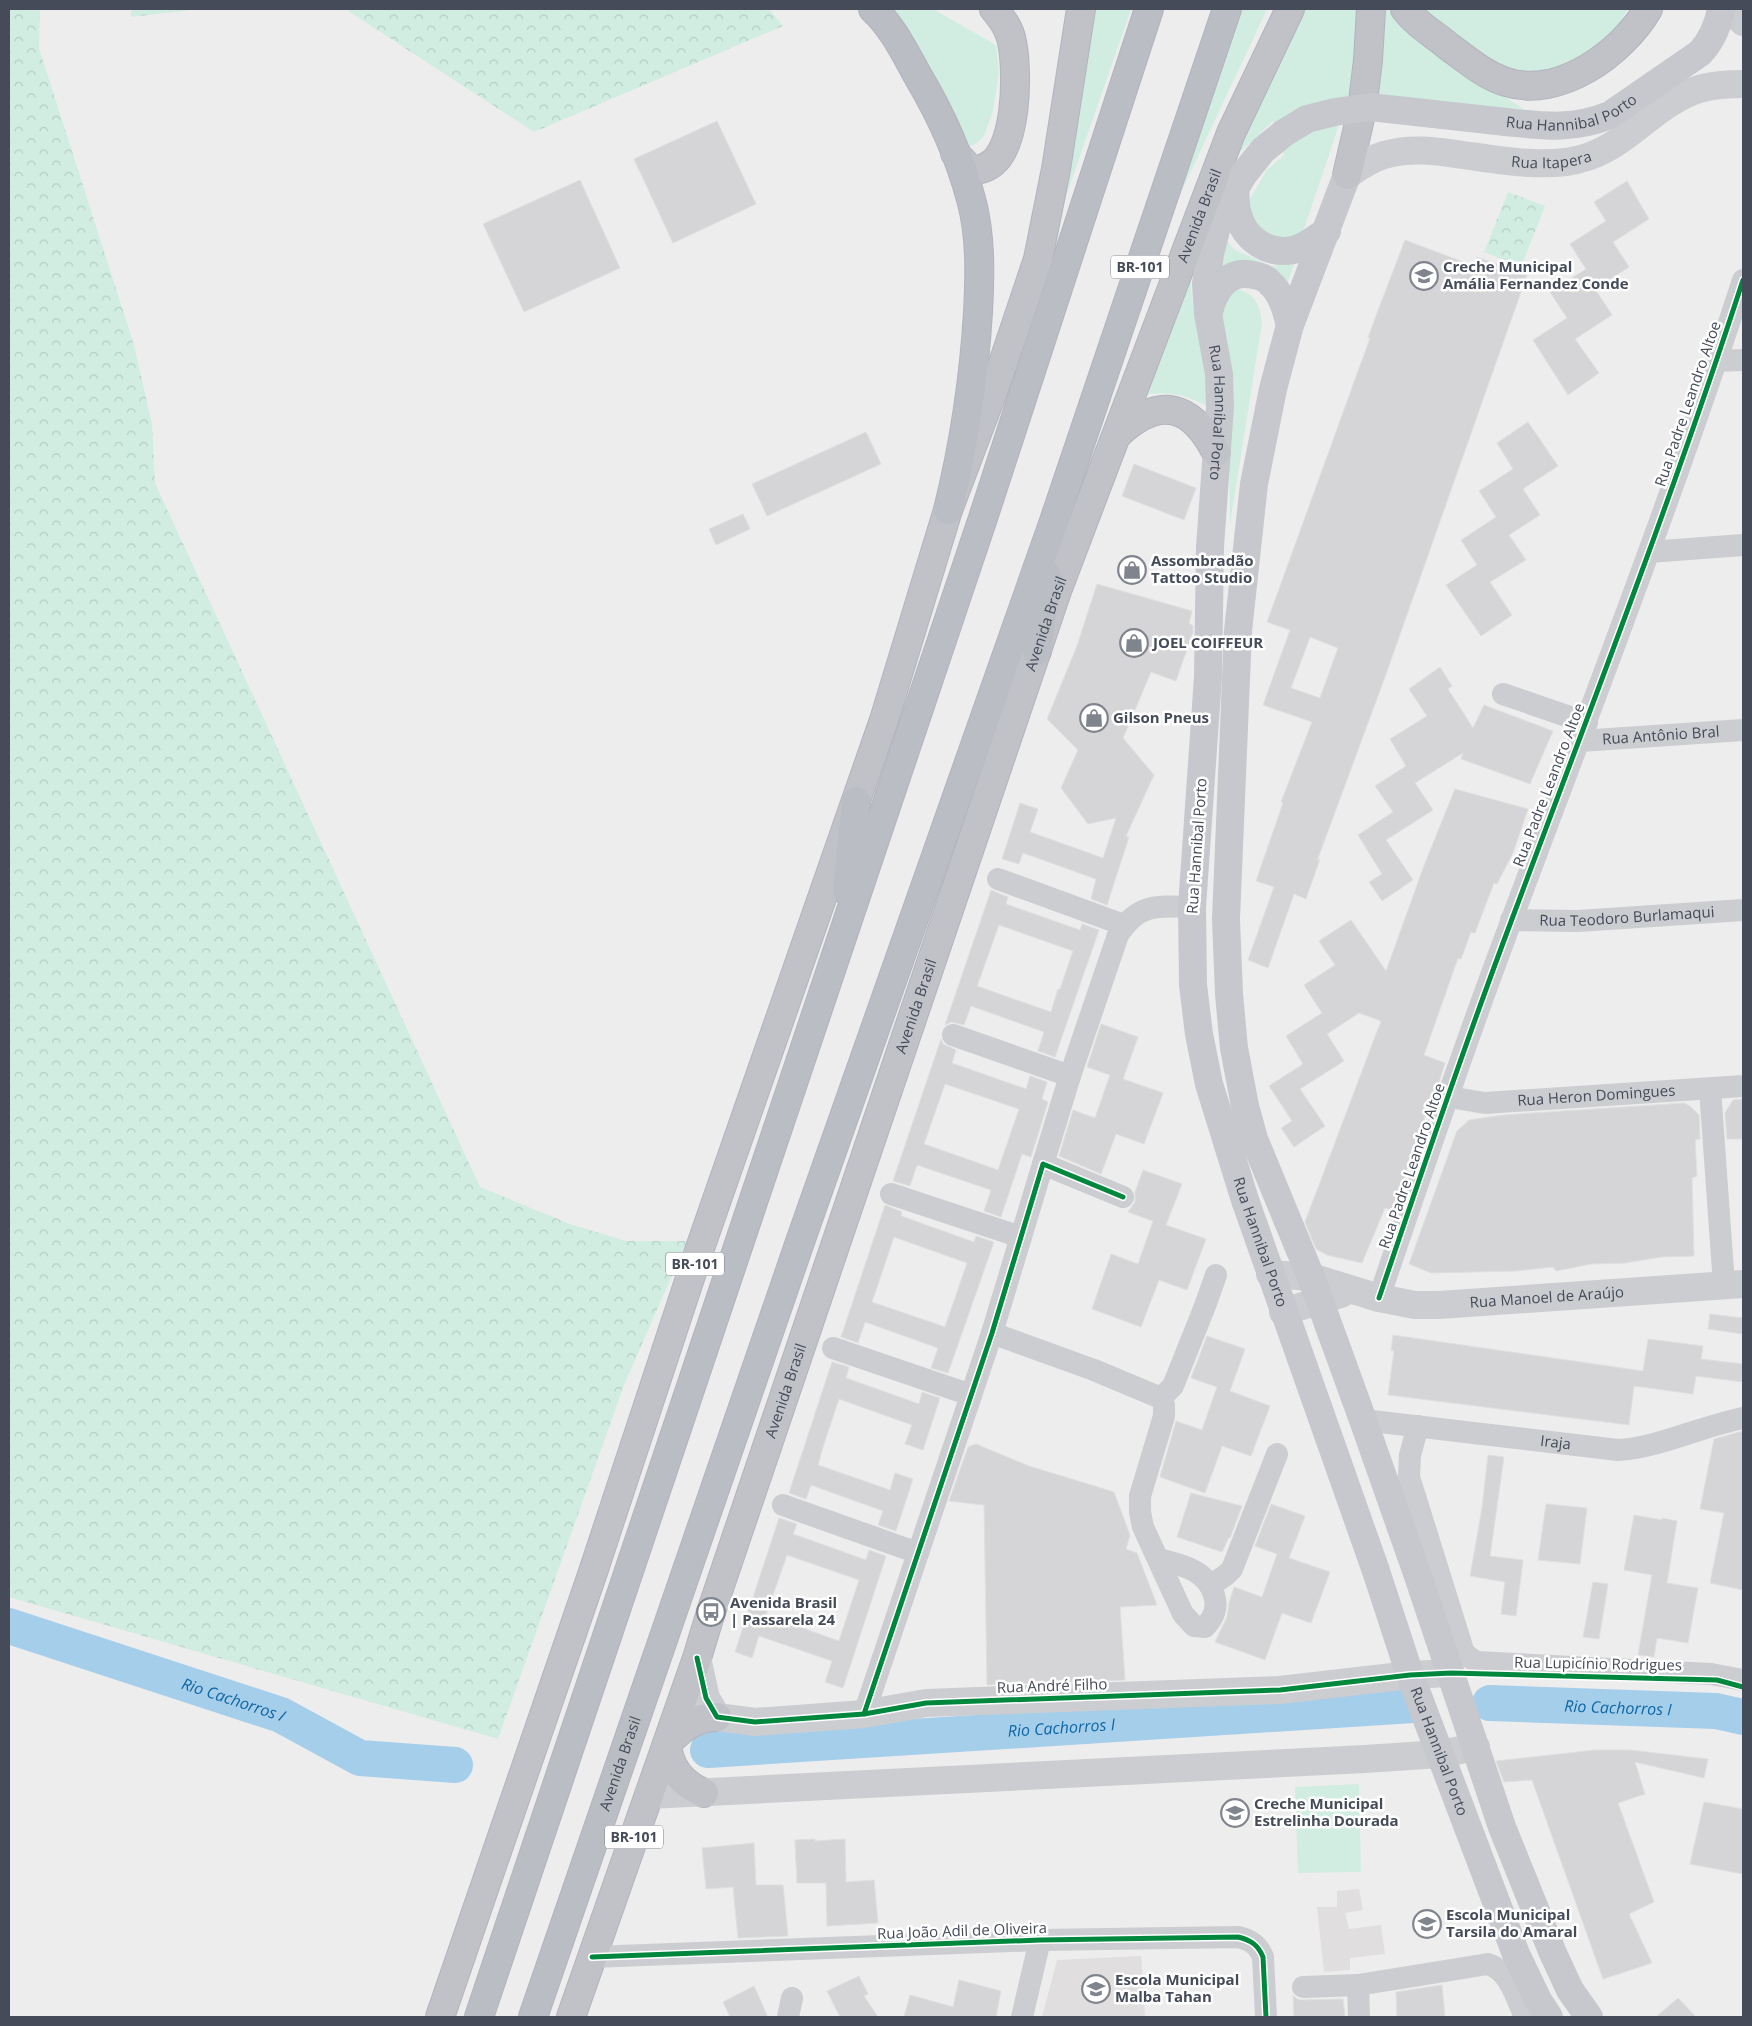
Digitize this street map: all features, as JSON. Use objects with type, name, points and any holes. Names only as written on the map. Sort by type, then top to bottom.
[{"type":"highway","points":[[873,9],[900,45],[929,96],[955,153],[972,200],[980,281],[971,397],[948,510]]},
{"type":"highway","points":[[955,153],[969,167],[978,170],[991,165],[1001,155],[1013,121],[1015,84],[1012,41],[1005,22],[994,9]]},
{"type":"highway","name":"BR-101","points":[[440,2017],[595,1566],[699,1251],[884,720],[948,510],[998,378],[1038,259],[1056,169],[1080,9]]},
{"type":"highway","name":"BR-101","points":[[479,2017],[842,941],[1149,9]]},
{"type":"highway","name":"Avenida Brasil","points":[[533,2017],[801,1239],[1053,524],[1226,9]]},
{"type":"highway","name":"Avenida Brasil","points":[[572,2017],[697,1658],[714,1602],[1057,591],[1119,433],[1163,309],[1231,132],[1290,9]]},
{"type":"highway","points":[[1347,175],[1362,110],[1368,60],[1371,9]]},
{"type":"highway","points":[[1405,9],[1421,25],[1486,73],[1506,82],[1528,86],[1569,77],[1602,60],[1625,41],[1648,9]]},
{"type":"highway","points":[[1119,433],[1142,416],[1155,411],[1170,410],[1184,414],[1197,423],[1207,435],[1216,452]]},
{"type":"highway","points":[[1037,651],[1053,524]]},
{"type":"highway","points":[[842,941],[856,801]]},
{"type":"highway","points":[[704,1793],[694,1789],[676,1773],[668,1755],[667,1744],[686,1726],[712,1717]]},
{"type":"highway","points":[[467,2017],[528,1872]]},
{"type":"main road","name":"Rua Hannibal Porto","points":[[1549,2017],[1538,2000],[1516,1954],[1410,1675],[1376,1571],[1270,1274],[1209,1084],[1199,1034],[1193,985],[1192,907],[1208,676],[1210,547],[1220,407],[1219,374],[1208,314],[1206,284],[1210,254],[1216,230],[1239,181],[1263,150],[1284,133],[1307,119],[1370,107],[1560,127],[1595,121],[1610,115],[1700,52],[1716,31],[1721,9]]},
{"type":"main road","name":"Rua Hannibal Porto","points":[[1347,175],[1290,324],[1273,389],[1254,484],[1238,631],[1226,919],[1229,994],[1234,1048],[1245,1106],[1254,1139],[1314,1289],[1363,1420],[1451,1673],[1502,1827],[1545,1936],[1570,1990],[1589,2017]]},
{"type":"main road","points":[[1239,181],[1237,213],[1242,225],[1252,239],[1265,248],[1278,251],[1295,250],[1327,231]]},
{"type":"main road","points":[[1208,314],[1213,298],[1220,286],[1230,277],[1246,273],[1259,276],[1270,282],[1284,303],[1290,324]]},
{"type":"main road","points":[[1210,547],[1234,551],[1240,558],[1238,631]]},
{"type":"street","points":[[1729,9],[1743,22]]},
{"type":"street","name":"Rua Itapera","points":[[1347,175],[1366,163],[1384,155],[1408,151],[1430,150],[1512,162],[1566,162],[1588,157],[1627,136],[1665,106],[1690,92],[1713,86],[1743,84]]},
{"type":"street","name":"Rua Padre Leandro Altoe","points":[[1379,1298],[1511,920],[1649,552],[1717,361],[1743,280]]},
{"type":"street","points":[[1717,361],[1743,360]]},
{"type":"street","points":[[1649,552],[1743,545]]},
{"type":"street","points":[[1503,694],[1583,732]]},
{"type":"street","name":"Rua Antônio Bral","points":[[1583,732],[1743,730]]},
{"type":"street","points":[[998,879],[1124,925]]},
{"type":"street","points":[[864,1714],[992,1333],[1070,1076],[1118,935],[1131,916],[1152,907],[1192,907]]},
{"type":"street","name":"Rua Teodoro Burlamaqui","points":[[1511,920],[1578,921],[1743,910]]},
{"type":"street","points":[[953,1035],[1070,1076]]},
{"type":"street","name":"Rua Heron Domingues","points":[[1449,1097],[1485,1102],[1743,1086]]},
{"type":"street","points":[[1710,1089],[1734,1285]]},
{"type":"street","points":[[1043,1164],[1123,1197]]},
{"type":"street","points":[[891,1194],[1021,1237]]},
{"type":"street","points":[[1161,1398],[1173,1386],[1216,1274]]},
{"type":"street","name":"Rua Manoel de Araújo","points":[[1270,1274],[1314,1289],[1352,1291],[1415,1305],[1464,1304],[1734,1285]]},
{"type":"street","points":[[1283,1312],[1314,1289]]},
{"type":"street","points":[[992,1333],[1094,1370],[1161,1398],[1164,1404],[1164,1416],[1140,1496],[1140,1512],[1143,1527],[1183,1614],[1194,1626],[1204,1627],[1213,1618],[1216,1602],[1211,1585],[1201,1574],[1190,1568],[1158,1558]]},
{"type":"street","points":[[833,1348],[971,1395]]},
{"type":"street","name":"Iraja","points":[[1363,1420],[1618,1450],[1640,1447],[1693,1430],[1743,1418]]},
{"type":"street","points":[[1418,1426],[1410,1455],[1409,1477],[1464,1653],[1469,1658],[1476,1662],[1711,1674],[1743,1680]]},
{"type":"street","points":[[1211,1585],[1226,1576],[1232,1569],[1277,1454]]},
{"type":"street","points":[[783,1505],[918,1553]]},
{"type":"street","points":[[697,1658],[712,1717]]},
{"type":"street","name":"Rua André Filho","points":[[712,1717],[755,1722],[864,1714],[926,1703],[1280,1690],[1410,1675],[1451,1673]]},
{"type":"street","name":"Rua Lupicínio Rodrigues","points":[[1451,1673],[1716,1680],[1743,1687]]},
{"type":"street","points":[[650,1795],[1440,1754],[1476,1748]]},
{"type":"street","name":"Rua João Adil de Oliveira","points":[[592,1957],[1040,1940],[1238,1937],[1248,1940],[1260,1950],[1263,1957],[1266,2017]]},
{"type":"street","name":"Rua João Adil de Oliveira","points":[[1022,2017],[1040,1940]]},
{"type":"street","points":[[1303,1987],[1358,1985],[1488,1964],[1498,1968],[1506,1976],[1525,2017]]},
{"type":"street","points":[[1358,1985],[1359,2017]]},
{"type":"shaded area","points":[[1359,1889],[1363,1910],[1345,1913],[1349,1929],[1381,1925],[1385,1954],[1350,1958],[1350,1970],[1324,1972],[1317,1907],[1337,1907],[1337,1891]]},
{"type":"shaded area","name":"Escola Municipal Malba Tahan","points":[[1141,1956],[1145,2017],[1042,2017],[1057,1960]]},
{"type":"green space","points":[[9,9],[40,9],[39,48],[134,345],[152,424],[155,483],[480,1187],[570,1224],[626,1241],[687,1241],[624,1385],[498,1739],[9,1597]]},
{"type":"green space","points":[[131,9],[201,9],[131,17]]},
{"type":"green space","points":[[345,9],[769,9],[783,26],[534,132]]},
{"type":"green space","points":[[888,9],[933,9],[996,45],[999,73],[993,111],[984,136],[977,143],[966,148]]},
{"type":"green space","points":[[1093,9],[1131,9],[1044,260]]},
{"type":"green space","points":[[1241,9],[1267,9],[1177,201]]},
{"type":"green space","points":[[1301,9],[1361,9],[1350,92],[1302,235],[1290,240],[1268,236],[1254,226],[1245,207],[1267,170],[1284,155],[1273,121],[1236,156]]},
{"type":"green space","points":[[1379,9],[1393,9],[1456,65],[1531,114],[1488,110],[1375,93]]},
{"type":"green space","points":[[1409,9],[1628,9],[1610,39],[1581,61],[1543,73],[1495,72]]},
{"type":"green space","points":[[1508,192],[1545,206],[1521,267],[1484,252]]},
{"type":"green space","points":[[1223,236],[1235,250],[1271,266],[1294,264],[1284,294],[1212,276]]},
{"type":"green space","points":[[1191,273],[1193,307],[1212,409],[1195,400],[1174,394],[1148,394]]},
{"type":"green space","points":[[1231,288],[1245,292],[1254,299],[1259,309],[1262,323],[1230,524],[1228,391],[1221,336],[1222,295]]},
{"type":"green space","points":[[1359,1784],[1361,1872],[1298,1873],[1295,1787]]},
{"type":"building","points":[[717,121],[756,204],[673,243],[634,159]]},
{"type":"building","points":[[580,180],[620,268],[524,312],[483,224]]},
{"type":"building","points":[[1627,181],[1649,219],[1613,242],[1629,267],[1595,289],[1612,315],[1575,339],[1599,373],[1568,395],[1533,340],[1567,318],[1550,292],[1586,269],[1570,244],[1606,221],[1594,202]]},
{"type":"building","points":[[1405,240],[1474,266],[1477,257],[1527,275],[1385,677],[1317,861],[1320,859],[1306,899],[1294,894],[1268,968],[1248,960],[1274,887],[1256,881],[1283,803],[1281,802],[1312,722],[1263,705],[1290,630],[1267,622],[1370,338],[1368,338]],"holes":[[[1310,637],[1338,648],[1320,698],[1291,688]]]},
{"type":"building","points":[[1528,422],[1558,466],[1523,489],[1540,515],[1509,535],[1526,560],[1490,582],[1512,615],[1481,636],[1446,585],[1477,565],[1461,540],[1496,517],[1479,491],[1513,469],[1497,443]]},
{"type":"building","points":[[866,432],[881,464],[767,516],[752,484]]},
{"type":"building","points":[[1134,464],[1196,488],[1184,520],[1122,496]]},
{"type":"building","points":[[743,514],[750,529],[716,545],[709,529]]},
{"type":"building","points":[[1097,584],[1192,611],[1189,623],[1193,626],[1193,632],[1176,681],[1151,672],[1123,738],[1154,775],[1126,836],[1129,837],[1107,905],[1091,899],[1096,879],[1023,853],[1019,864],[1002,859],[1020,803],[1038,809],[1030,832],[1103,858],[1116,818],[1088,824],[1061,788],[1078,750],[1047,719],[1077,646]]},
{"type":"building","points":[[1440,667],[1452,686],[1448,689],[1473,728],[1484,705],[1553,731],[1530,784],[1461,759],[1463,753],[1415,783],[1433,810],[1386,840],[1413,880],[1382,901],[1369,882],[1382,874],[1358,835],[1393,812],[1375,786],[1406,766],[1390,739],[1427,716],[1409,689]]},
{"type":"building","points":[[1455,789],[1528,809],[1513,853],[1497,884],[1494,883],[1475,933],[1471,932],[1461,959],[1458,958],[1424,1055],[1445,1063],[1419,1132],[1402,1185],[1391,1210],[1385,1208],[1362,1263],[1327,1255],[1316,1249],[1305,1222],[1381,1021],[1359,1013],[1327,1034],[1344,1061],[1300,1089],[1325,1126],[1294,1147],[1281,1128],[1292,1121],[1269,1086],[1303,1064],[1286,1036],[1322,1013],[1304,985],[1335,965],[1319,941],[1351,920],[1386,971],[1425,863]]},
{"type":"building","points":[[991,890],[1008,897],[1006,904],[1080,930],[1082,924],[1099,930],[1055,1057],[1038,1051],[1044,1032],[971,1006],[964,1025],[951,1022],[945,1025]],"holes":[[[999,925],[1073,951],[1051,1012],[977,986]]]},
{"type":"building","points":[[1101,1024],[1138,1037],[1123,1079],[1163,1093],[1144,1144],[1116,1134],[1101,1174],[1059,1156],[1073,1110],[1095,1118],[1110,1075],[1087,1067]]},
{"type":"building","points":[[941,1039],[943,1044],[956,1050],[952,1063],[1026,1089],[1030,1076],[1047,1082],[1042,1099],[1048,1102],[1031,1157],[1022,1154],[1001,1217],[984,1211],[991,1190],[917,1165],[910,1186],[893,1181]],"holes":[[[945,1084],[1019,1109],[998,1170],[924,1144]]]},
{"type":"building","points":[[1743,1099],[1743,1139],[1727,1139],[1725,1113],[1733,1100]]},
{"type":"building","points":[[1684,1103],[1699,1115],[1700,1139],[1695,1140],[1697,1176],[1692,1178],[1694,1256],[1661,1257],[1625,1263],[1591,1264],[1556,1271],[1553,1267],[1516,1271],[1431,1273],[1409,1264],[1457,1131],[1469,1120],[1503,1115]]},
{"type":"building","points":[[1143,1170],[1182,1184],[1166,1225],[1206,1239],[1187,1290],[1159,1280],[1141,1327],[1092,1309],[1111,1254],[1138,1264],[1153,1221],[1128,1212],[1135,1202],[1135,1192]]},
{"type":"building","points":[[885,1205],[902,1212],[901,1216],[974,1242],[976,1236],[994,1242],[948,1373],[931,1368],[938,1348],[865,1322],[858,1343],[841,1337]],"holes":[[[894,1237],[967,1263],[945,1327],[872,1302]]]},
{"type":"building","points":[[1710,1314],[1743,1318],[1743,1334],[1708,1329]]},
{"type":"building","points":[[1393,1335],[1643,1371],[1648,1339],[1703,1346],[1701,1359],[1743,1364],[1743,1382],[1696,1376],[1693,1394],[1634,1386],[1629,1425],[1388,1395],[1394,1351],[1391,1350]]},
{"type":"building","points":[[1207,1336],[1245,1349],[1230,1391],[1270,1406],[1251,1456],[1222,1446],[1205,1493],[1160,1477],[1176,1421],[1202,1430],[1217,1387],[1191,1378]]},
{"type":"building","points":[[832,1362],[849,1367],[846,1378],[919,1404],[922,1392],[940,1398],[923,1450],[905,1444],[912,1425],[839,1399],[823,1447],[818,1465],[890,1490],[895,1473],[913,1479],[896,1531],[878,1525],[883,1511],[811,1485],[806,1499],[789,1493]]},
{"type":"building","points":[[1743,1431],[1743,1590],[1710,1583],[1724,1513],[1700,1509],[1714,1439]]},
{"type":"building","points":[[976,1444],[1029,1466],[1114,1492],[1130,1535],[1126,1549],[1137,1553],[1157,1605],[1120,1607],[1125,1680],[987,1685],[984,1505],[949,1501],[968,1447]]},
{"type":"building","points":[[1488,1455],[1504,1457],[1490,1556],[1523,1560],[1516,1616],[1501,1614],[1505,1582],[1470,1576],[1482,1508]]},
{"type":"building","points":[[1191,1493],[1242,1506],[1230,1538],[1222,1552],[1177,1537]]},
{"type":"building","points":[[1271,1504],[1305,1516],[1289,1558],[1330,1572],[1311,1623],[1282,1613],[1265,1660],[1215,1642],[1227,1617],[1234,1587],[1262,1597],[1277,1554],[1255,1546]]},
{"type":"building","points":[[1546,1504],[1587,1508],[1580,1564],[1538,1560]]},
{"type":"building","points":[[1634,1515],[1677,1521],[1667,1583],[1698,1588],[1688,1643],[1657,1638],[1654,1657],[1638,1655],[1652,1575],[1624,1570]]},
{"type":"building","points":[[779,1518],[797,1524],[793,1534],[866,1560],[869,1550],[886,1556],[843,1688],[825,1682],[832,1661],[759,1636],[752,1658],[735,1652]],"holes":[[[787,1555],[859,1580],[839,1641],[766,1615]]]},
{"type":"building","points":[[1593,1582],[1608,1584],[1599,1639],[1583,1637]]},
{"type":"building","points":[[1595,1750],[1630,1750],[1708,1759],[1704,1778],[1635,1762],[1645,1794],[1618,1803],[1654,1902],[1629,1914],[1652,1963],[1603,1979],[1532,1780],[1504,1782],[1496,1761]]},
{"type":"building","points":[[1704,1802],[1743,1809],[1743,1874],[1690,1864]]},
{"type":"building","points":[[815,1839],[815,1841],[845,1839],[846,1882],[874,1880],[878,1923],[827,1926],[826,1883],[797,1883],[795,1840]]},
{"type":"building","points":[[754,1843],[756,1885],[783,1885],[788,1936],[738,1938],[733,1887],[706,1889],[702,1848]]},
{"type":"building","points":[[859,1976],[868,1994],[864,1996],[878,2017],[840,2017],[827,1991]]},
{"type":"building","points":[[959,1980],[1001,1991],[996,2017],[904,2017],[910,1995],[953,2007]]},
{"type":"building","points":[[1442,1985],[1445,2017],[1397,2017],[1396,1992]]},
{"type":"building","points":[[754,1986],[768,2017],[730,2017],[723,2002]]},
{"type":"building","points":[[1293,1995],[1297,1999],[1303,2000],[1343,1999],[1345,2017],[1294,2017]]},
{"type":"building","points":[[1678,1998],[1696,2017],[1656,2017]]},
{"type":"waterway","name":"Rio Cachorros I","points":[[9,1626],[281,1715],[360,1758],[455,1765]]},
{"type":"waterway","name":"Rio Cachorros I","points":[[1490,1703],[1716,1711],[1743,1717]]},
{"type":"waterway","name":"Rio Cachorros I","points":[[708,1750],[1413,1705]]},
{"type":"cycle path","points":[[1379,1298],[1477,1013],[1660,521],[1743,280]]},
{"type":"cycle path","points":[[864,1714],[992,1333],[1043,1164],[1123,1197]]},
{"type":"cycle path","points":[[697,1658],[706,1698],[717,1717],[755,1722],[864,1714],[926,1703],[1280,1690],[1410,1675],[1451,1673],[1717,1680],[1743,1687]]},
{"type":"cycle path","points":[[592,1957],[1040,1940],[1238,1937],[1254,1944],[1263,1957],[1266,2017]]},
{"type":"place","name":"Creche Municipal Amália Fernandez Conde","points":[[1424,276]]},
{"type":"place","name":"Assombradão Tattoo Studio","points":[[1132,570]]},
{"type":"place","name":"JOEL COIFFEUR","points":[[1134,643]]},
{"type":"place","name":"Gilson Pneus","points":[[1094,718]]},
{"type":"place","name":"Avenida Brasil | Passarela 24","points":[[711,1612]]},
{"type":"place","name":"Creche Municipal Estrelinha Dourada","points":[[1235,1813]]},
{"type":"place","name":"Escola Municipal Tarsila do Amaral","points":[[1427,1924]]},
{"type":"place","name":"Escola Municipal Malba Tahan","points":[[1096,1989]]}]
